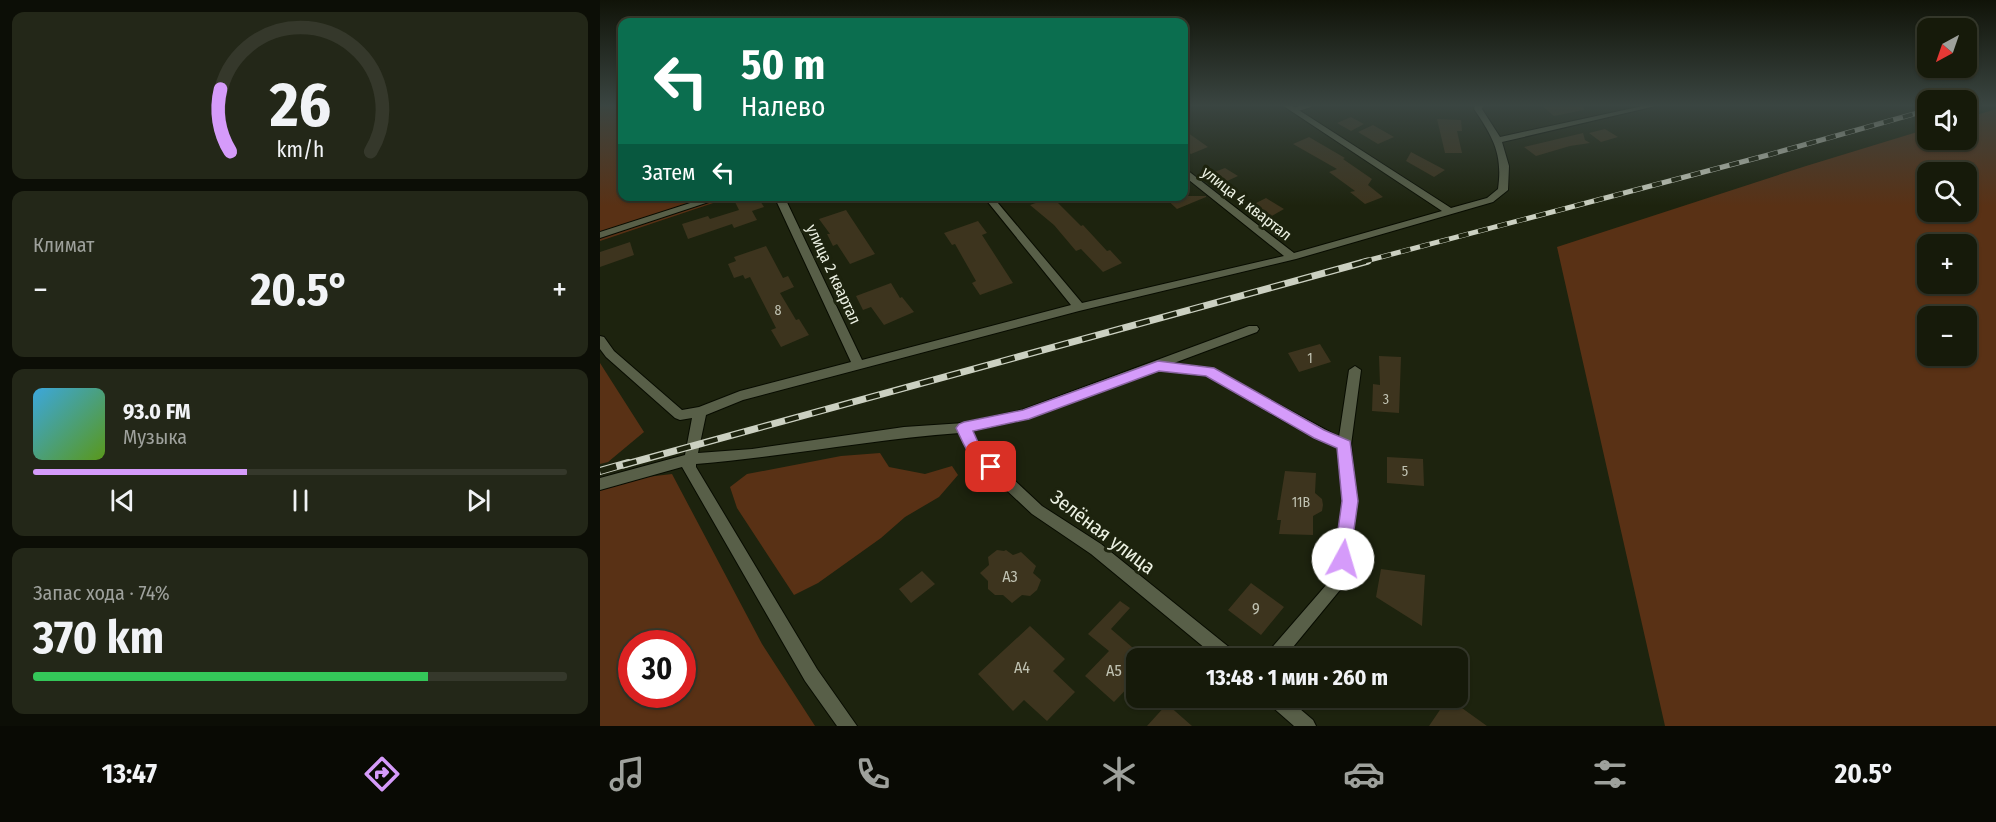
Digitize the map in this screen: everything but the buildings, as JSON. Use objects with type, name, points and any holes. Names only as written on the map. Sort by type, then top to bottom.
[{"type":"street","points":[[1339,139],[1450,212]]},
{"type":"street","points":[[600,340],[610,354],[680,415],[700,412],[740,396],[1079,307],[1292,257],[1490,200],[1503,190],[1506,172],[1499,140],[1504,139]]},
{"type":"street","name":"улица 4 квартал","points":[[1188,175],[1292,257]]},
{"type":"street","points":[[600,235],[707,201]]},
{"type":"street","name":"улица 2 квартал","points":[[781,201],[859,366]]},
{"type":"street","points":[[991,201],[1079,307]]},
{"type":"street","points":[[600,484],[691,459],[752,454],[904,432],[964,428],[1024,415],[1253,329]]},
{"type":"street","points":[[1158,366],[1209,372],[1319,434],[1344,445]]},
{"type":"street","points":[[1282,648],[1341,579],[1350,501],[1344,445],[1355,370]]},
{"type":"street","points":[[700,412],[689,467],[805,665],[848,726]]},
{"type":"street","name":"Зелёная улица","points":[[964,428],[976,453],[1037,510],[1096,549],[1217,648]]},
{"type":"street","points":[[1286,708],[1307,726]]},
{"type":"shaded area","points":[[600,139],[618,139],[618,201],[719,201],[600,241]]},
{"type":"shaded area","points":[[1895,139],[1917,139],[1917,150],[1977,150],[1977,139],[1996,139],[1996,726],[1665,726],[1557,247]]},
{"type":"shaded area","points":[[600,363],[644,432],[608,462],[600,464]]},
{"type":"shaded area","points":[[880,453],[889,467],[925,474],[952,466],[958,475],[939,497],[905,517],[881,538],[818,583],[794,595],[737,508],[730,487],[747,474],[841,456]]},
{"type":"shaded area","points":[[672,474],[762,644],[815,726],[600,726],[600,488],[630,479]]},
{"type":"railway","points":[[1362,262],[1825,139]]},
{"type":"railway","points":[[623,465],[1368,261]]},
{"type":"railway","points":[[600,471],[628,463]]},
{"type":"route","points":[[991,467],[976,453],[964,428],[1024,415],[1158,366],[1209,372],[1319,434],[1344,445],[1350,501],[1343,559]]}]
